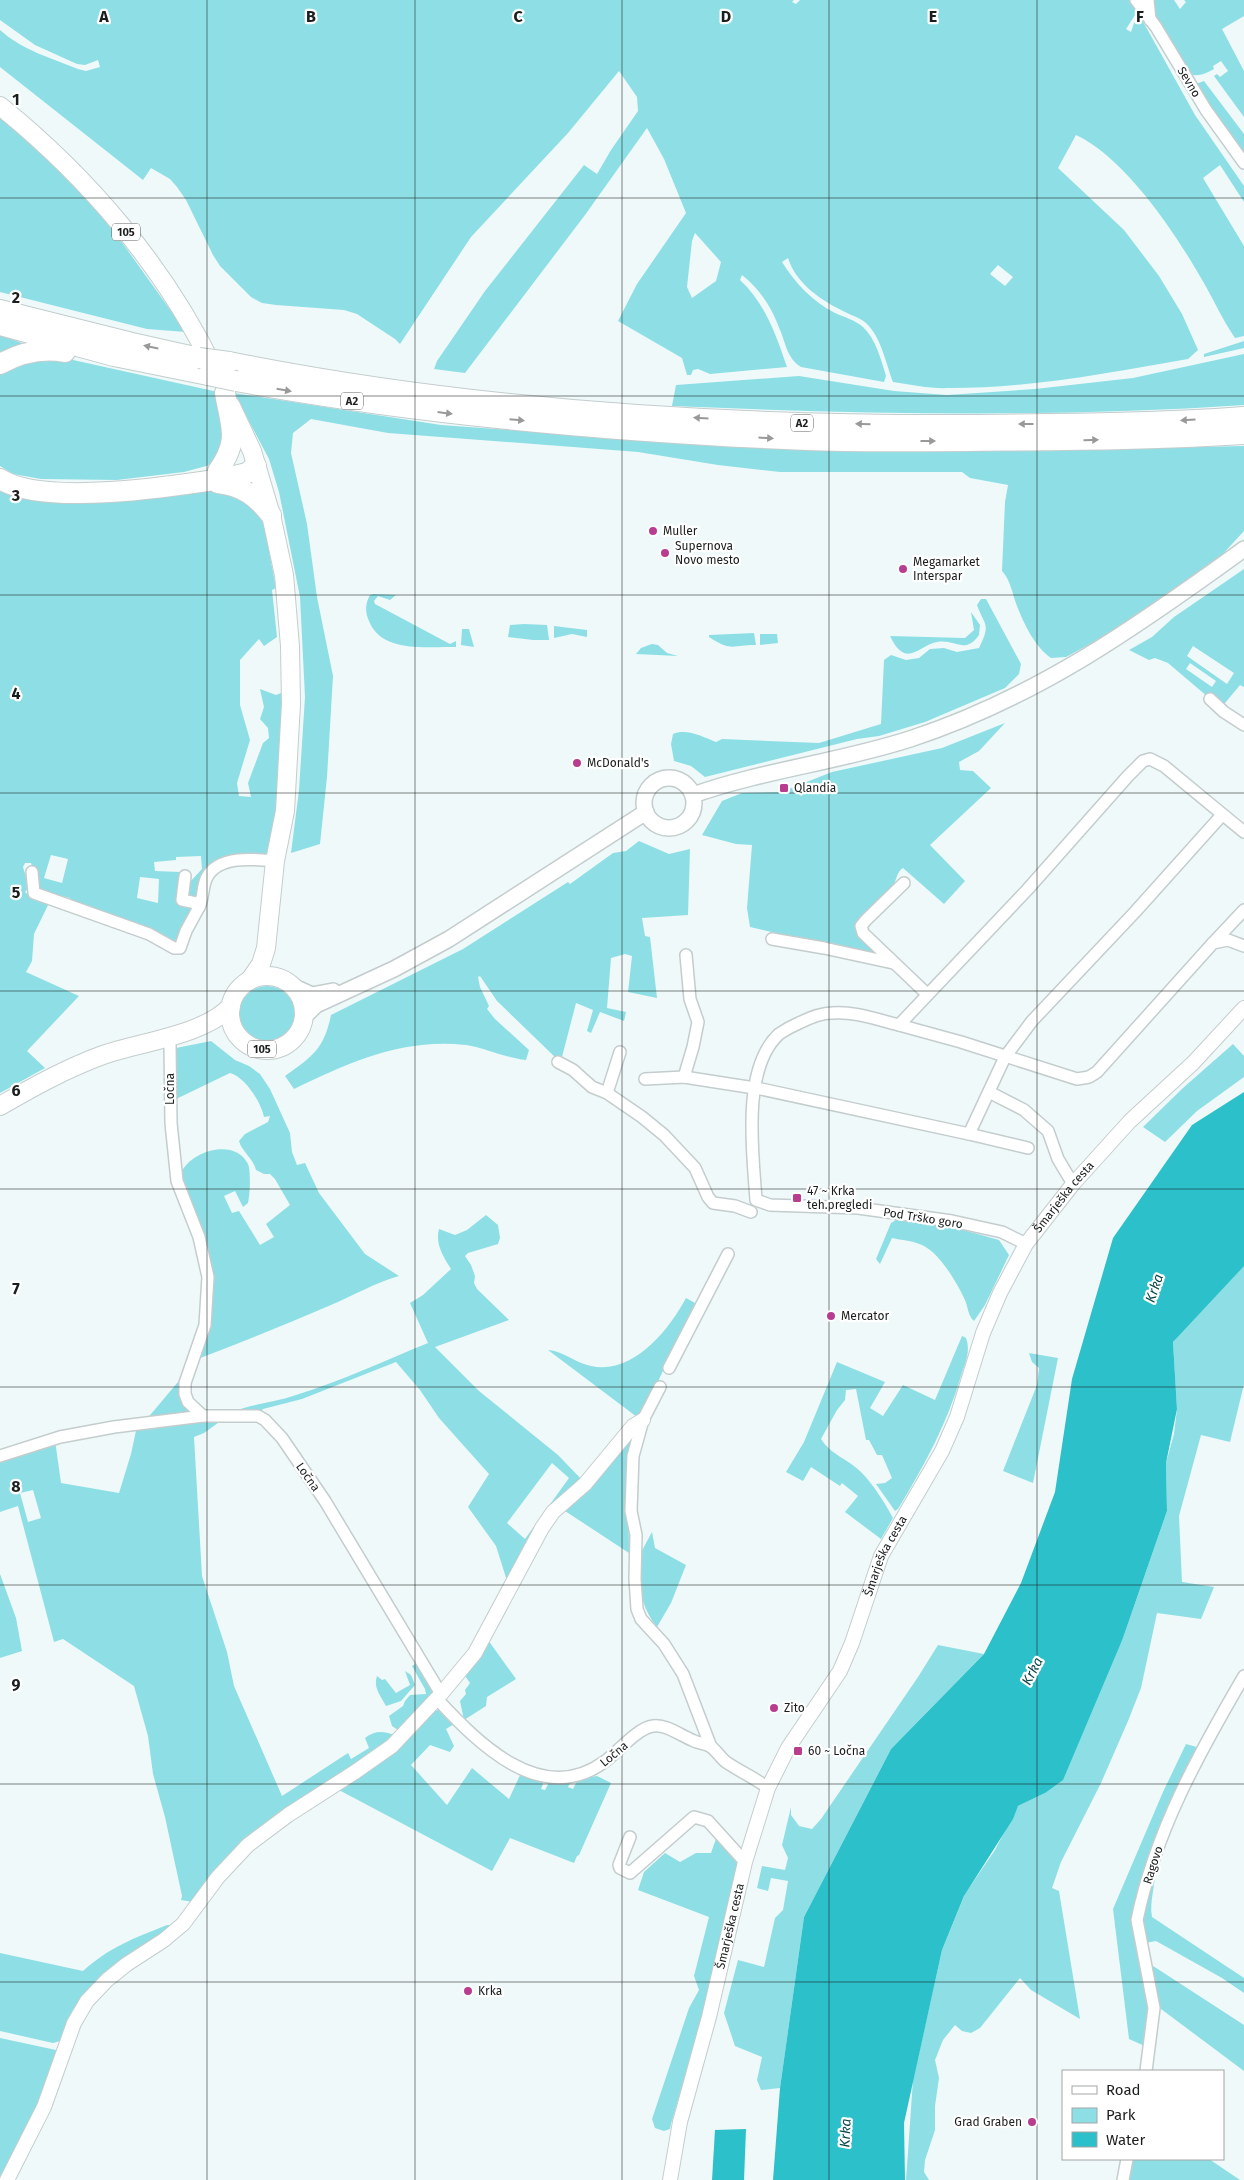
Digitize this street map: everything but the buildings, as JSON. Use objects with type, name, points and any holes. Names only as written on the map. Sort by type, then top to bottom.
[{"type":"highway","name":"A2","points":[[0,310],[132,343],[203,367],[231,387],[468,416],[620,430],[808,440],[1082,440],[1241,426]]},
{"type":"highway","name":"A2","points":[[0,325],[114,356],[203,367],[229,362],[291,375],[469,399],[622,413],[799,423],[1241,426]]},
{"type":"highway","points":[[0,364],[12,357],[34,351],[58,351],[94,358],[114,356]]},
{"type":"highway","points":[[205,478],[229,455],[233,437],[231,387]]},
{"type":"highway","points":[[0,480],[9,486],[35,491],[67,493],[147,488],[205,478],[241,464],[256,466]]},
{"type":"highway","points":[[205,478],[244,489],[259,500],[271,515]]},
{"type":"main road","name":"105","points":[[0,106],[84,184],[143,253],[231,387],[271,515],[287,600],[291,704],[284,811],[275,861],[266,948],[261,964],[250,980],[241,986],[234,995],[230,1006],[233,1029],[240,1038]]},
{"type":"main road","points":[[694,795],[765,773],[908,739],[952,724],[998,705],[1071,667],[1120,638],[1244,549]]},
{"type":"main road","points":[[663,778],[678,779],[690,788],[694,795],[695,803],[689,819],[674,828],[657,825],[646,812],[645,795],[655,782],[663,778]]},
{"type":"main road","points":[[303,1018],[316,1005],[403,964],[449,939],[646,812]]},
{"type":"main road","name":"105","points":[[0,1106],[33,1087],[104,1055],[212,1029],[224,1030],[249,1045],[260,1049],[278,1048],[293,1039],[300,1029],[303,1018],[301,1001],[269,961],[266,948]]},
{"type":"main road","points":[[250,980],[272,977],[312,995],[361,984]]},
{"type":"main road","name":"105","points":[[171,1040],[216,1020],[230,1006]]},
{"type":"street","name":"Sevno","points":[[1136,0],[1150,22],[1156,27],[1206,110],[1244,163]]},
{"type":"street","points":[[1148,0],[1150,22]]},
{"type":"street","points":[[1210,699],[1224,712],[1244,725]]},
{"type":"street","points":[[899,1025],[1027,890],[1128,776],[1144,761],[1150,759],[1157,761],[1244,832]]},
{"type":"street","points":[[969,1134],[1005,1056],[1032,1021],[1135,912],[1222,815]]},
{"type":"street","points":[[32,872],[34,893],[149,934],[174,948],[180,948],[186,931],[199,906],[206,878],[213,869],[233,860],[275,861]]},
{"type":"street","points":[[185,876],[182,900],[196,903],[199,906]]},
{"type":"street","points":[[904,883],[861,926],[863,933],[927,994]]},
{"type":"street","points":[[755,1088],[761,1062],[771,1044],[780,1034],[807,1019],[832,1013],[899,1025],[961,1042],[1078,1079],[1089,1077],[1104,1065],[1244,910]]},
{"type":"street","points":[[772,939],[824,948],[894,964]]},
{"type":"street","points":[[1214,943],[1228,940],[1244,946]]},
{"type":"street","points":[[684,1077],[698,1022],[690,999],[686,956]]},
{"type":"street","name":"Šmarješka cesta","points":[[670,2180],[680,2122],[709,2017],[745,1862],[768,1788],[792,1741],[840,1671],[852,1642],[881,1556],[942,1451],[957,1417],[990,1316],[1026,1244],[1073,1184],[1130,1121],[1199,1057],[1244,1008]]},
{"type":"street","name":"Ločna","points":[[171,1040],[170,1114],[178,1181],[199,1237],[208,1277],[206,1325],[185,1383],[185,1394],[188,1402],[203,1416]]},
{"type":"street","points":[[607,1093],[620,1052]]},
{"type":"street","points":[[558,1062],[574,1070],[592,1087],[607,1093],[664,1135],[695,1168],[708,1197],[714,1203],[735,1206],[751,1212]]},
{"type":"street","points":[[646,1079],[684,1077],[755,1088],[1028,1148]]},
{"type":"street","name":"Pod Trško goro","points":[[755,1088],[753,1124],[756,1200],[770,1205],[858,1208],[952,1221],[1002,1232],[1026,1244]]},
{"type":"street","points":[[989,1092],[1024,1110],[1048,1130],[1058,1159],[1073,1184]]},
{"type":"street","points":[[669,1368],[728,1254]]},
{"type":"street","points":[[660,1387],[642,1420],[633,1456],[631,1511],[636,1534],[635,1579],[637,1609],[641,1619],[664,1644],[682,1674],[711,1747]]},
{"type":"street","name":"Ločna","points":[[0,1456],[60,1437],[114,1427],[203,1416],[258,1416],[265,1420],[282,1438],[325,1501],[439,1696],[473,1736],[498,1756],[524,1770],[543,1776],[571,1776],[597,1768],[614,1756],[639,1732],[652,1726],[671,1730],[693,1741],[711,1747],[728,1763],[768,1788]]},
{"type":"street","points":[[7,2180],[44,2106],[74,2023],[87,2001],[107,1980],[127,1964],[164,1940],[182,1924],[218,1877],[248,1845],[288,1815],[392,1746],[439,1696],[475,1653],[542,1528],[553,1512],[585,1484],[633,1426],[642,1420]]},
{"type":"street","name":"Ragovo","points":[[1146,2070],[1154,2008],[1137,1920],[1147,1881],[1170,1815],[1225,1708],[1244,1676]]},
{"type":"street","points":[[630,1837],[619,1865],[620,1868],[630,1872],[694,1818],[708,1821],[745,1862]]},
{"type":"street","points":[[1123,2180],[1127,2160]]},
{"type":"green space","points":[[0,0],[794,0],[792,2],[796,4],[800,0],[1129,0],[1137,12],[1126,29],[1131,32],[1134,23],[1141,18],[1195,115],[1244,186],[1244,202],[1220,165],[1203,178],[1244,246],[1244,336],[1235,338],[1190,259],[1163,218],[1147,198],[1112,160],[1076,135],[1058,168],[1124,230],[1159,276],[1182,314],[1198,350],[1188,359],[1040,383],[943,388],[893,382],[877,338],[868,325],[861,319],[828,303],[811,291],[797,276],[788,258],[782,262],[805,291],[827,309],[857,322],[868,332],[880,357],[886,376],[884,382],[801,367],[790,355],[777,322],[765,300],[742,275],[740,280],[749,289],[769,320],[787,367],[710,374],[698,369],[693,370],[691,375],[687,375],[682,358],[618,321],[637,284],[686,213],[664,159],[647,128],[585,215],[465,373],[434,369],[437,361],[485,291],[584,165],[597,174],[638,111],[637,97],[619,71],[568,133],[471,237],[400,344],[357,314],[344,310],[262,303],[251,297],[220,266],[186,200],[170,179],[151,168],[143,180],[0,67],[0,30],[27,48],[78,69],[86,71],[100,67],[98,60],[85,65],[77,64],[35,45],[0,20]],"holes":[[[695,233],[721,262],[716,281],[692,298],[687,287],[692,241]],[[998,265],[1013,277],[1005,286],[990,274]]]},
{"type":"green space","points":[[1151,0],[1174,0],[1180,9],[1186,2],[1184,0],[1244,0],[1244,16],[1222,29],[1244,71],[1244,117],[1214,76],[1217,74],[1220,77],[1228,71],[1221,61],[1213,66],[1214,69],[1204,74],[1188,74],[1154,15]]},
{"type":"green space","points":[[1204,81],[1244,134],[1244,158],[1193,85]]},
{"type":"green space","points":[[0,115],[81,191],[116,234],[186,332],[147,329],[0,292]]},
{"type":"green space","points":[[0,335],[25,344],[0,353]]},
{"type":"green space","points":[[1244,341],[1244,348],[1204,357],[1204,354]]},
{"type":"green space","points":[[1244,354],[1244,405],[1101,412],[1030,413],[887,413],[672,406],[676,385],[799,376],[894,391],[947,395],[1035,389],[1133,378]]},
{"type":"green space","points":[[55,356],[218,392],[229,438],[210,465],[184,472],[117,480],[41,479],[13,474],[0,466],[0,369]]},
{"type":"green space","points":[[234,393],[441,425],[662,441],[899,450],[1011,451],[1244,446],[1244,531],[1220,557],[1114,631],[1066,657],[1051,658],[1040,648],[1031,635],[1002,571],[1005,502],[1008,485],[970,478],[962,472],[780,472],[718,465],[638,452],[388,433],[311,419],[293,433],[291,453],[307,524],[317,597],[333,676],[327,777],[320,844],[291,853],[299,790],[305,697],[300,597],[279,492],[269,459]]},
{"type":"green space","points":[[230,487],[263,519],[276,588],[272,590],[277,637],[264,646],[259,639],[240,660],[240,705],[250,740],[237,783],[239,796],[251,797],[248,783],[263,743],[269,738],[268,728],[260,719],[264,707],[260,689],[276,695],[281,693],[283,664],[287,694],[272,856],[223,860],[197,900],[187,898],[189,883],[202,869],[201,856],[176,857],[176,860],[154,862],[155,871],[180,872],[180,896],[194,906],[180,940],[175,944],[72,903],[70,898],[38,891],[31,863],[25,863],[23,867],[29,887],[25,892],[36,901],[50,901],[34,934],[32,961],[26,972],[79,996],[27,1051],[45,1068],[0,1093],[0,489]],"holes":[[[51,855],[68,859],[62,883],[44,878]],[[140,877],[159,879],[158,903],[137,898]]]},
{"type":"green space","points":[[1244,569],[1244,687],[1240,685],[1221,708],[1168,663],[1155,658],[1149,660],[1129,650],[1152,637],[1174,617]],"holes":[[[1193,646],[1234,673],[1227,684],[1187,656]],[[1190,663],[1216,681],[1212,687],[1186,669]]]},
{"type":"green space","points":[[370,595],[396,595],[390,600],[378,596],[374,601],[375,604],[450,644],[456,641],[456,647],[406,646],[384,639],[375,632],[367,614],[367,602]]},
{"type":"green space","points":[[981,599],[986,599],[1021,664],[1019,674],[1005,688],[925,722],[879,736],[857,739],[705,777],[691,766],[674,761],[671,744],[673,734],[678,732],[695,734],[716,742],[722,739],[819,743],[881,724],[884,660],[891,655],[906,660],[919,658],[930,649],[944,648],[957,652],[979,648],[986,629],[977,605]]},
{"type":"green space","points":[[971,612],[980,625],[979,635],[969,644],[960,645],[937,642],[907,654],[896,646],[890,636],[965,638],[974,630]]},
{"type":"green space","points":[[510,625],[547,625],[549,640],[508,637]]},
{"type":"green space","points":[[554,626],[587,630],[587,637],[572,634],[554,638]]},
{"type":"green space","points":[[462,629],[469,629],[474,647],[461,645]]},
{"type":"green space","points":[[754,633],[756,645],[732,647],[723,645],[709,637],[709,635]]},
{"type":"green space","points":[[760,634],[777,634],[778,643],[760,645]]},
{"type":"green space","points":[[652,644],[658,645],[667,653],[678,656],[636,654],[641,648]]},
{"type":"green space","points":[[1005,723],[979,751],[959,762],[960,770],[973,771],[991,788],[930,845],[965,881],[944,904],[903,868],[898,873],[894,884],[886,895],[856,926],[882,956],[843,949],[750,927],[747,908],[752,845],[736,844],[702,835],[722,801],[742,793],[781,792],[832,772],[942,748]]},
{"type":"green space","points":[[639,841],[669,854],[690,849],[688,915],[642,918],[645,936],[650,937],[657,998],[628,992],[632,956],[625,954],[611,958],[607,1008],[626,1012],[624,1021],[600,1012],[591,1033],[587,1031],[593,1010],[576,1003],[562,1057],[557,1059],[497,1001],[480,976],[478,977],[480,987],[489,1006],[487,1009],[495,1019],[529,1050],[526,1060],[466,1045],[420,1045],[377,1054],[356,1061],[294,1089],[285,1076],[316,1051],[325,1036],[331,1015],[463,949],[568,882],[570,884],[613,853],[626,851]]},
{"type":"green space","points":[[267,986],[278,988],[287,994],[293,1003],[295,1014],[293,1025],[287,1034],[278,1040],[267,1042],[256,1040],[247,1034],[241,1025],[239,1014],[241,1003],[247,994],[256,988]]},
{"type":"green space","points":[[211,1041],[235,1060],[249,1066],[260,1074],[270,1089],[290,1133],[292,1152],[297,1165],[305,1163],[319,1193],[365,1254],[399,1276],[195,1360],[210,1291],[181,1173],[193,1159],[213,1150],[233,1151],[242,1156],[248,1164],[250,1172],[248,1203],[243,1207],[235,1191],[224,1196],[232,1213],[239,1211],[260,1245],[274,1237],[266,1224],[290,1205],[275,1179],[270,1174],[264,1174],[256,1170],[253,1162],[240,1145],[239,1141],[245,1134],[268,1122],[270,1116],[264,1117],[252,1091],[241,1079],[230,1073],[172,1101],[171,1085],[176,1048]]},
{"type":"green space","points":[[1233,1044],[1244,1056],[1244,1077],[1197,1111],[1165,1142],[1143,1127],[1183,1088]]},
{"type":"green space","points":[[486,1215],[498,1225],[500,1238],[498,1244],[468,1253],[465,1256],[475,1276],[474,1283],[477,1289],[509,1320],[435,1347],[479,1391],[558,1455],[583,1481],[508,1584],[496,1546],[468,1507],[489,1474],[439,1418],[420,1390],[396,1362],[302,1399],[263,1409],[260,1412],[229,1413],[288,1398],[346,1377],[428,1343],[410,1303],[423,1295],[451,1269],[439,1245],[439,1229],[455,1235],[467,1230]],"holes":[[[552,1463],[569,1478],[525,1539],[507,1523]]]},
{"type":"green space","points":[[899,1218],[967,1231],[999,1240],[1009,1255],[985,1305],[974,1321],[970,1317],[965,1300],[953,1277],[929,1249],[915,1242],[892,1238],[880,1264],[876,1259],[891,1223]]},
{"type":"green space","points":[[1244,1255],[1244,1384],[1230,1442],[1201,1435],[1179,1516],[1182,1582],[1214,1587],[1201,1619],[1157,1613],[1141,1688],[1101,1783],[1061,1862],[1052,1888],[1059,1891],[1080,2019],[1031,1990],[1020,1978],[980,2028],[971,2033],[962,2031],[955,2025],[943,2040],[935,2060],[939,2078],[935,2106],[935,2130],[925,2160],[924,2172],[929,2180],[906,2180],[913,2080],[942,1950],[965,1894],[995,1850],[1018,1806],[1045,1793],[1123,1638],[1167,1511],[1166,1463],[1174,1434],[1177,1409],[1173,1342]]},
{"type":"green space","points":[[686,1298],[695,1303],[644,1411],[637,1417],[548,1350],[559,1352],[591,1366],[606,1367],[621,1364],[635,1357],[660,1336]]},
{"type":"green space","points":[[962,1336],[966,1338],[968,1353],[949,1411],[917,1477],[898,1509],[895,1511],[876,1484],[885,1483],[892,1478],[882,1455],[877,1455],[869,1440],[866,1440],[856,1389],[846,1390],[845,1400],[837,1410],[821,1439],[830,1449],[861,1472],[886,1506],[893,1518],[881,1539],[845,1512],[858,1496],[842,1483],[840,1486],[811,1467],[803,1481],[786,1472],[804,1442],[837,1362],[885,1382],[870,1408],[883,1416],[903,1385],[935,1400]]},
{"type":"green space","points":[[1029,1353],[1058,1358],[1033,1483],[1003,1471],[1037,1385],[1039,1368],[1032,1362]]},
{"type":"green space","points":[[183,1376],[194,1413],[146,1420]]},
{"type":"green space","points":[[222,1420],[204,1433],[194,1437],[202,1576],[227,1652],[234,1686],[282,1796],[348,1753],[351,1759],[369,1748],[365,1738],[369,1735],[380,1732],[396,1736],[311,1796],[193,1902],[181,1900],[182,1896],[165,1817],[153,1774],[148,1736],[134,1686],[63,1639],[54,1642],[18,1506],[0,1512],[0,1459],[55,1440],[61,1483],[119,1493],[137,1426]],"holes":[[[33,1490],[41,1518],[28,1522],[20,1493]]]},
{"type":"green space","points":[[633,1437],[629,1451],[626,1480],[629,1553],[562,1509],[625,1441]]},
{"type":"green space","points":[[652,1532],[655,1548],[686,1565],[671,1603],[657,1627],[647,1611],[639,1584],[640,1557]]},
{"type":"green space","points":[[0,1574],[16,1618],[22,1651],[0,1658]]},
{"type":"green space","points":[[488,1640],[516,1679],[487,1697],[486,1706],[464,1720],[460,1701],[466,1694],[465,1690],[470,1683],[463,1673]]},
{"type":"green space","points":[[938,1645],[984,1654],[891,1749],[804,1917],[780,2088],[761,2090],[757,2080],[762,2057],[735,2046],[724,2013],[738,1960],[764,1967],[775,1918],[783,1910],[788,1881],[771,1878],[768,1891],[757,1888],[762,1866],[785,1870],[788,1858],[782,1845],[791,1807],[791,1815],[799,1826],[812,1829],[821,1819]]},
{"type":"green space","points":[[418,1662],[434,1693],[407,1726],[398,1730],[392,1726],[389,1716],[403,1706],[410,1695],[426,1694],[412,1666]]},
{"type":"green space","points":[[405,1671],[411,1675],[415,1685],[401,1701],[386,1706],[377,1688],[377,1676],[382,1680],[385,1679],[396,1693],[410,1685]]},
{"type":"green space","points":[[442,1710],[456,1723],[446,1729],[454,1746],[450,1752],[430,1745],[411,1765],[447,1805],[472,1768],[509,1799],[521,1773],[541,1779],[543,1784],[541,1789],[545,1790],[550,1781],[571,1781],[568,1787],[573,1789],[578,1779],[597,1776],[611,1783],[574,1863],[510,1838],[492,1871],[337,1789],[432,1712]]},
{"type":"green space","points":[[1186,1744],[1200,1748],[1136,1901],[1149,2012],[1147,2047],[1129,2039],[1113,1909],[1163,1792]]},
{"type":"green space","points":[[717,1836],[738,1863],[698,2032],[670,2129],[664,2131],[655,2128],[652,2119],[689,2008],[699,1990],[694,1976],[709,1917],[638,1890],[644,1872],[665,1853],[680,1862],[696,1853],[711,1853]]},
{"type":"green space","points":[[1155,1869],[1151,1905],[1152,1917],[1244,1978],[1244,1993],[1222,1978],[1156,1941],[1145,1943],[1143,1914]]},
{"type":"green space","points":[[170,1925],[166,1931],[67,2024],[60,2041],[53,2043],[0,2031],[0,1953],[83,1971],[113,1949]]},
{"type":"green space","points":[[1150,1964],[1244,2025],[1244,2071],[1157,2006]]},
{"type":"green space","points":[[0,2038],[56,2050],[40,2101],[18,2149],[0,2180]]},
{"type":"green space","points":[[1133,2160],[1210,2160],[1240,2180],[1128,2180]]},
{"type":"water","points":[[1244,1092],[1244,1266],[1173,1342],[1177,1409],[1166,1463],[1167,1511],[1123,1638],[1063,1780],[1045,1793],[1018,1806],[1013,1819],[964,1896],[942,1950],[904,2123],[905,2180],[773,2180],[780,2088],[804,1917],[891,1749],[984,1654],[1021,1583],[1055,1492],[1072,1379],[1113,1238],[1192,1125]]},
{"type":"water","points":[[746,2129],[744,2180],[712,2180],[715,2130]]},
{"type":"place","name":"Muller","points":[[653,531]]},
{"type":"place","name":"Supernova Novo mesto","points":[[665,553]]},
{"type":"place","name":"Megamarket Interspar","points":[[903,569]]},
{"type":"place","name":"McDonald's","points":[[577,763]]},
{"type":"place","name":"Qlandia","points":[[784,788]]},
{"type":"place","name":"47 ~ Krka teh.pregledi","points":[[797,1198]]},
{"type":"place","name":"Mercator","points":[[831,1316]]},
{"type":"place","name":"Zito","points":[[774,1708]]},
{"type":"place","name":"60 ~ Ločna","points":[[798,1751]]},
{"type":"place","name":"Krka","points":[[468,1991]]},
{"type":"place","name":"Grad Graben","points":[[1032,2122]]}]
